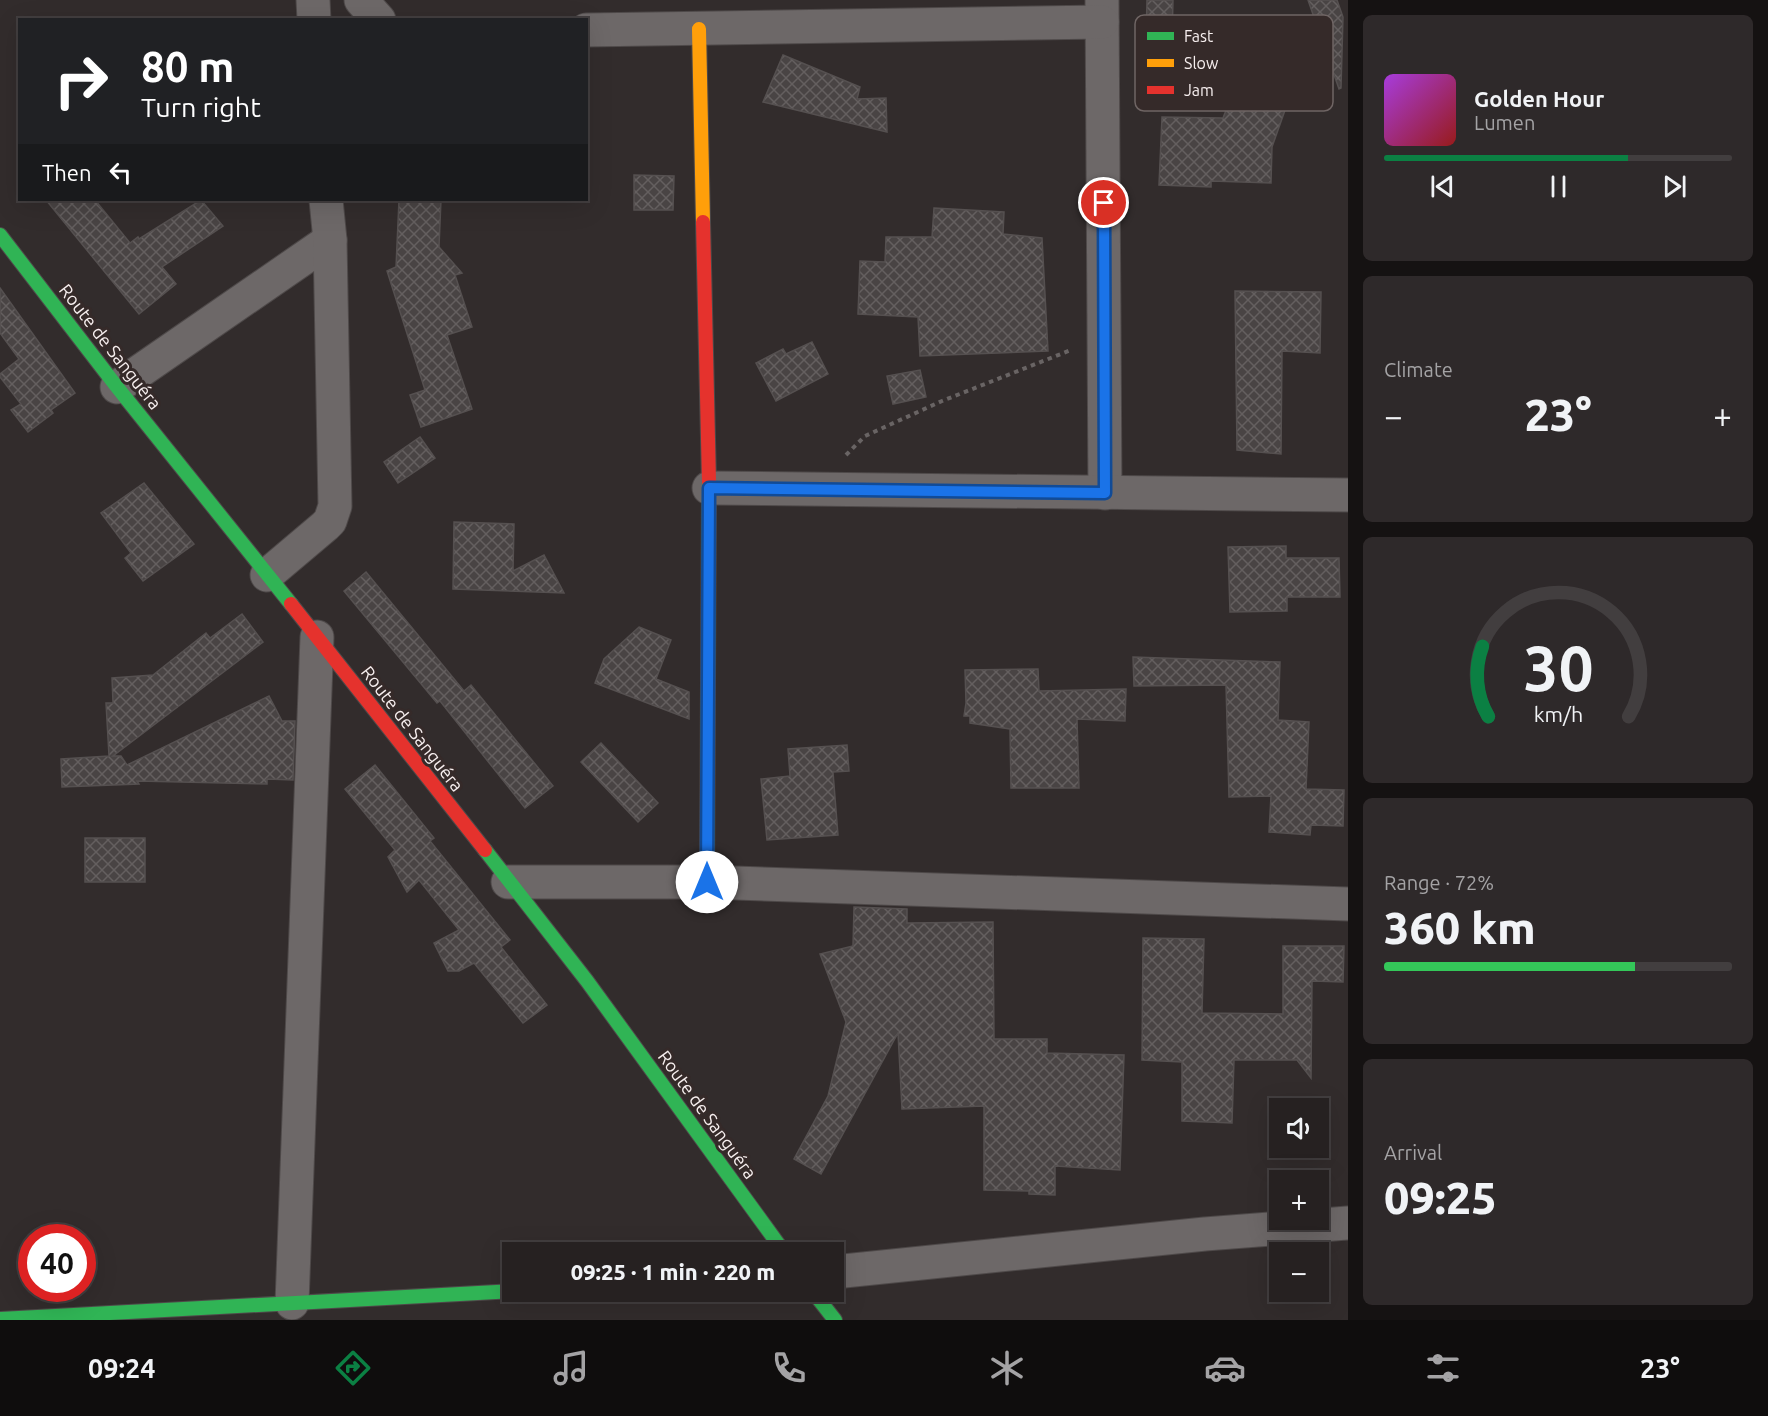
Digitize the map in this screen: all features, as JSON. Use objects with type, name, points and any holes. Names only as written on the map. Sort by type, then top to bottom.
[{"type":"street","points":[[313,0],[314,18]]},
{"type":"street","points":[[361,0],[377,18]]},
{"type":"street","points":[[588,30],[699,29],[1102,11],[1106,338],[1105,493]]},
{"type":"street","points":[[699,29],[709,488],[707,882]]},
{"type":"street","points":[[267,575],[330,521],[335,506],[330,240],[326,201]]},
{"type":"street","name":"Route de Sanguéra","points":[[0,235],[117,387],[587,981],[777,1242]]},
{"type":"street","points":[[117,387],[330,240]]},
{"type":"street","points":[[709,488],[1348,495]]},
{"type":"street","points":[[292,1303],[317,637]]},
{"type":"street","points":[[508,882],[707,882],[1348,904]]},
{"type":"street","points":[[844,1271],[1193,1235],[1348,1223]]},
{"type":"street","points":[[0,1319],[228,1313],[292,1303],[502,1292]]},
{"type":"street","points":[[821,1302],[836,1320]]},
{"type":"path","points":[[811,490],[865,436],[1016,370],[1106,338]]},
{"type":"building","points":[[1147,0],[1173,0],[1173,15],[1147,15]]},
{"type":"building","points":[[1308,0],[1337,0],[1343,17],[1341,88],[1339,89],[1333,72],[1333,15],[1313,15]]},
{"type":"building","points":[[783,55],[860,87],[857,99],[886,98],[887,132],[763,102]]},
{"type":"building","points":[[1226,111],[1285,111],[1272,147],[1271,183],[1211,181],[1211,187],[1159,185],[1162,117],[1223,118]]},
{"type":"building","points":[[634,175],[674,176],[673,210],[634,210]]},
{"type":"building","points":[[47,201],[96,201],[130,243],[199,201],[223,226],[162,267],[176,284],[139,314]]},
{"type":"building","points":[[399,201],[441,201],[439,247],[462,273],[455,275],[472,327],[447,335],[472,409],[421,427],[410,395],[425,390],[387,271],[396,267]]},
{"type":"building","points":[[934,208],[1004,212],[1003,234],[1042,238],[1048,351],[920,356],[918,317],[858,314],[860,261],[885,262],[886,237],[932,237]]},
{"type":"building","points":[[0,288],[75,393],[51,410],[53,413],[28,432],[11,410],[21,404],[0,377],[0,374],[19,359],[0,333]]},
{"type":"building","points":[[1235,291],[1321,292],[1320,353],[1282,351],[1281,454],[1237,450]]},
{"type":"building","points":[[812,342],[828,374],[776,401],[756,363],[783,349],[786,354]]},
{"type":"building","points":[[920,370],[926,397],[893,404],[887,376]]},
{"type":"building","points":[[420,437],[435,458],[398,483],[384,462]]},
{"type":"building","points":[[144,483],[194,544],[143,581],[125,558],[131,553],[101,513]]},
{"type":"building","points":[[454,522],[514,524],[513,571],[544,555],[564,593],[453,589]]},
{"type":"building","points":[[1286,546],[1286,558],[1339,558],[1340,597],[1287,597],[1287,611],[1230,612],[1228,547]]},
{"type":"building","points":[[366,572],[464,691],[471,685],[553,786],[525,808],[440,701],[437,703],[344,591]]},
{"type":"building","points":[[242,614],[263,642],[113,756],[121,756],[127,765],[269,696],[282,721],[295,721],[293,780],[267,779],[267,784],[137,781],[139,784],[62,787],[61,759],[109,756],[106,703],[113,703],[112,678],[153,675],[206,633],[210,638]]},
{"type":"building","points":[[639,627],[671,640],[656,679],[689,692],[689,719],[595,683],[604,659]]},
{"type":"building","points":[[1133,657],[1280,662],[1278,720],[1309,722],[1306,789],[1344,790],[1343,826],[1311,825],[1310,835],[1269,832],[1271,796],[1229,797],[1226,685],[1134,686]]},
{"type":"building","points":[[1038,669],[1039,691],[1126,689],[1125,721],[1077,719],[1079,788],[1011,788],[1010,729],[970,723],[970,716],[964,716],[965,670]]},
{"type":"building","points":[[601,743],[658,803],[638,822],[581,762]]},
{"type":"building","points":[[847,745],[849,771],[833,772],[838,835],[767,840],[761,779],[790,776],[788,749]]},
{"type":"building","points":[[375,765],[434,838],[430,841],[510,940],[501,947],[547,1005],[523,1023],[474,963],[459,971],[448,971],[434,943],[459,930],[419,880],[407,892],[388,857],[395,850],[345,789]]},
{"type":"building","points":[[85,838],[145,838],[145,882],[85,882]]},
{"type":"building","points":[[854,907],[907,909],[907,923],[993,922],[994,1039],[1047,1039],[1047,1053],[1124,1055],[1120,1170],[1055,1166],[1055,1195],[1029,1194],[1029,1191],[984,1190],[984,1106],[902,1109],[898,1033],[821,1174],[794,1159],[828,1096],[846,1022],[820,954],[853,946]]},
{"type":"building","points":[[1143,938],[1204,939],[1202,1013],[1283,1014],[1283,946],[1344,946],[1343,982],[1312,981],[1311,1078],[1297,1060],[1234,1060],[1232,1123],[1182,1121],[1182,1062],[1142,1060]]},
{"type":"traffic: fast","points":[[0,235],[117,387],[291,604]]},
{"type":"traffic: fast","points":[[707,882],[709,482]]},
{"type":"traffic: fast","points":[[485,850],[587,981],[777,1242]]},
{"type":"traffic: fast","points":[[0,1319],[502,1292]]},
{"type":"traffic: fast","points":[[821,1302],[835,1320]]},
{"type":"traffic: slow","points":[[699,29],[703,222]]},
{"type":"traffic: jam","points":[[703,222],[709,482]]},
{"type":"traffic: jam","points":[[291,604],[485,850]]},
{"type":"route","points":[[707,882],[709,488],[1105,493],[1104,203]]}]
